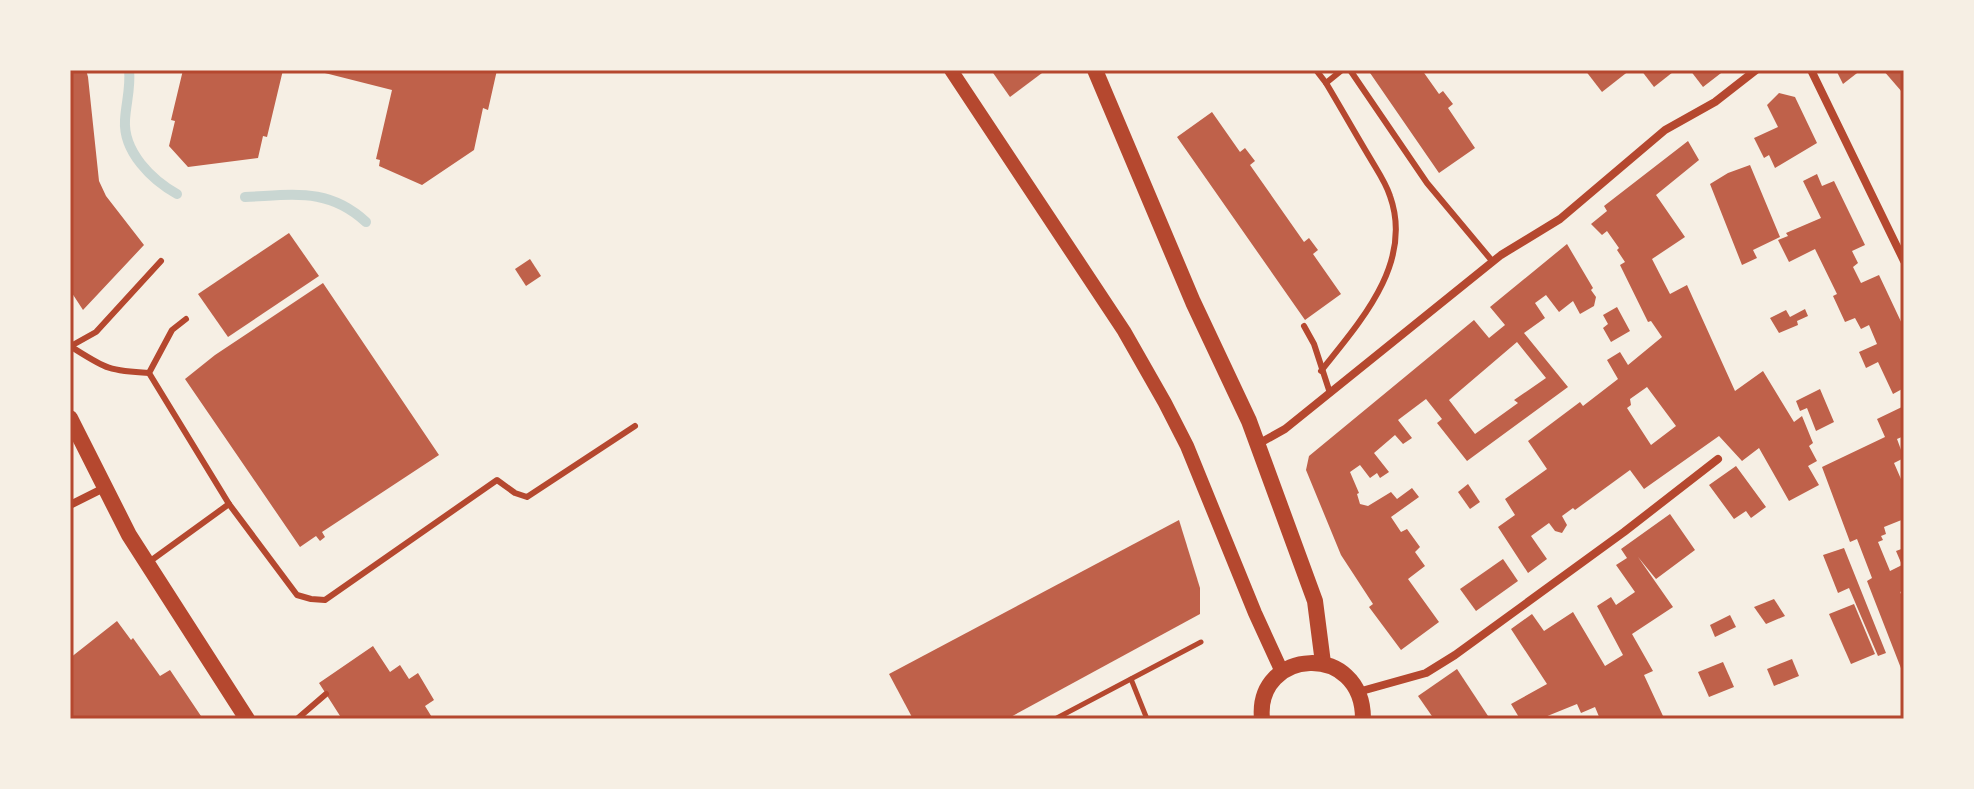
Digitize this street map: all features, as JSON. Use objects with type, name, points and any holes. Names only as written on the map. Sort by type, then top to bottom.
[{"type":"main road","points":[[1095,70],[1193,302],[1249,421],[1315,601],[1323,663]]},
{"type":"main road","points":[[70,418],[146,564],[247,719]]},
{"type":"main road","points":[[1262,719],[1264,696],[1272,683],[1282,672],[1309,662],[1323,663],[1346,675],[1358,692],[1363,719]]},
{"type":"street","points":[[951,70],[1124,331],[1165,403],[1187,446],[1282,672]]},
{"type":"street","points":[[1257,444],[1285,429],[1493,262],[1560,219],[1665,130],[1715,102],[1756,70]]},
{"type":"street","points":[[1811,70],[1904,261]]},
{"type":"street","points":[[1358,692],[1426,673],[1455,655],[1718,459]]},
{"type":"street","points":[[70,505],[104,488]]},
{"type":"lane","points":[[1316,70],[1389,192],[1396,223],[1394,252],[1382,285],[1360,321],[1321,371]]},
{"type":"lane","points":[[1326,83],[1342,70]]},
{"type":"lane","points":[[1350,70],[1427,183],[1493,262]]},
{"type":"lane","points":[[149,373],[115,371],[93,363],[70,346],[96,332],[161,261]]},
{"type":"lane","points":[[149,373],[172,330],[186,319]]},
{"type":"lane","points":[[1304,326],[1314,344],[1330,393]]},
{"type":"lane","points":[[149,373],[229,504],[297,595],[311,599],[325,600],[497,480],[515,493],[527,497],[635,426]]},
{"type":"lane","points":[[146,564],[229,504]]},
{"type":"lane","points":[[297,719],[326,694]]},
{"type":"path","points":[[1055,719],[1201,642]]},
{"type":"path","points":[[1131,679],[1147,719]]},
{"type":"building","points":[[70,70],[86,70],[88,77],[99,181],[106,196],[144,245],[83,310],[70,290]]},
{"type":"building","points":[[183,70],[283,70],[267,137],[263,136],[258,158],[188,167],[169,146],[175,121],[171,120]]},
{"type":"building","points":[[313,70],[497,70],[488,110],[483,108],[474,150],[422,185],[379,166],[380,160],[376,159],[392,90]]},
{"type":"building","points":[[991,70],[1046,70],[1010,97]]},
{"type":"building","points":[[1368,70],[1422,70],[1439,94],[1443,91],[1453,104],[1448,108],[1475,148],[1439,173]]},
{"type":"building","points":[[1585,70],[1630,70],[1602,92]]},
{"type":"building","points":[[1641,70],[1671,70],[1673,72],[1654,87]]},
{"type":"building","points":[[1690,70],[1725,70],[1703,87]]},
{"type":"building","points":[[1836,70],[1861,70],[1843,84]]},
{"type":"building","points":[[1883,70],[1904,70],[1904,91],[1902,92]]},
{"type":"building","points":[[1779,93],[1795,97],[1817,143],[1775,168],[1769,155],[1764,158],[1754,138],[1778,127],[1767,105]]},
{"type":"building","points":[[1212,112],[1240,152],[1245,148],[1255,161],[1250,165],[1304,242],[1309,238],[1318,250],[1313,254],[1341,294],[1305,320],[1177,137]]},
{"type":"building","points":[[1688,141],[1699,160],[1656,195],[1685,237],[1652,259],[1670,294],[1687,285],[1735,391],[1763,371],[1794,422],[1802,416],[1813,443],[1809,446],[1817,461],[1808,466],[1819,485],[1789,501],[1759,448],[1742,461],[1719,436],[1644,489],[1630,470],[1562,516],[1567,525],[1562,533],[1555,531],[1549,523],[1531,536],[1547,559],[1528,573],[1498,527],[1515,515],[1505,499],[1547,469],[1528,441],[1580,402],[1583,406],[1618,379],[1607,360],[1620,352],[1628,365],[1662,337],[1651,321],[1648,322],[1620,265],[1625,262],[1617,250],[1619,248],[1607,231],[1602,235],[1591,224],[1607,211],[1604,206]],"holes":[[[1647,387],[1676,426],[1651,445],[1627,408],[1631,405],[1630,399]]]},
{"type":"building","points":[[1750,165],[1780,237],[1753,250],[1757,258],[1742,265],[1710,184]]},
{"type":"building","points":[[1817,174],[1822,186],[1834,181],[1865,245],[1852,251],[1858,263],[1853,267],[1861,283],[1879,275],[1904,328],[1904,388],[1893,394],[1878,362],[1866,368],[1859,352],[1877,344],[1869,325],[1861,329],[1855,318],[1845,322],[1833,296],[1837,294],[1815,249],[1789,262],[1778,240],[1788,236],[1786,233],[1821,218],[1803,181]]},
{"type":"building","points":[[289,233],[319,276],[228,337],[198,294]]},
{"type":"building","points":[[1567,244],[1596,297],[1594,306],[1580,314],[1573,301],[1559,312],[1546,295],[1535,303],[1545,318],[1524,333],[1568,387],[1467,461],[1437,423],[1442,419],[1426,399],[1398,420],[1412,438],[1403,444],[1395,435],[1374,453],[1389,472],[1380,478],[1377,473],[1370,478],[1360,465],[1350,472],[1360,504],[1368,506],[1391,492],[1397,499],[1412,488],[1419,497],[1391,517],[1401,532],[1407,529],[1420,547],[1415,552],[1425,566],[1408,579],[1439,622],[1401,650],[1369,607],[1373,604],[1341,555],[1306,470],[1309,456],[1474,320],[1489,338],[1505,325],[1490,307]],"holes":[[[1517,342],[1546,378],[1514,400],[1518,403],[1475,434],[1449,400]]]},
{"type":"building","points":[[530,259],[541,276],[526,286],[515,269]]},
{"type":"building","points":[[323,283],[439,455],[322,532],[325,537],[320,541],[316,536],[300,547],[185,379],[215,355]]},
{"type":"building","points":[[1617,307],[1630,331],[1611,342],[1603,328],[1608,324],[1603,315]]},
{"type":"building","points":[[1805,309],[1808,316],[1797,321],[1798,325],[1779,333],[1770,318],[1786,310],[1790,317]]},
{"type":"building","points":[[1820,389],[1834,422],[1816,431],[1807,408],[1800,411],[1796,401]]},
{"type":"building","points":[[1904,406],[1904,436],[1897,439],[1904,458],[1894,463],[1904,486],[1904,519],[1884,527],[1886,534],[1878,542],[1890,571],[1902,565],[1896,551],[1904,548],[1904,590],[1900,592],[1904,600],[1904,676],[1867,581],[1872,578],[1857,539],[1850,542],[1822,467],[1885,437],[1877,419]]},
{"type":"building","points":[[1736,466],[1766,507],[1751,518],[1746,511],[1734,519],[1709,485]]},
{"type":"building","points":[[1468,484],[1480,502],[1470,509],[1458,492]]},
{"type":"building","points":[[1670,514],[1695,550],[1656,579],[1638,557],[1673,607],[1632,634],[1653,671],[1644,675],[1663,716],[1656,719],[1600,719],[1595,707],[1581,713],[1577,704],[1540,719],[1520,719],[1511,704],[1547,684],[1511,629],[1532,614],[1544,631],[1573,612],[1605,666],[1623,655],[1597,606],[1611,597],[1616,605],[1635,592],[1616,565],[1627,558],[1621,549]]},
{"type":"building","points":[[1179,520],[1200,588],[1200,614],[1007,719],[913,719],[889,674]]},
{"type":"building","points":[[1844,548],[1886,653],[1878,656],[1849,588],[1838,593],[1823,555]]},
{"type":"building","points":[[1503,559],[1518,581],[1476,611],[1460,589]]},
{"type":"building","points":[[1774,599],[1785,616],[1766,624],[1754,607]]},
{"type":"building","points":[[1854,604],[1875,654],[1851,664],[1829,614]]},
{"type":"building","points":[[1730,615],[1736,627],[1715,637],[1710,625]]},
{"type":"building","points":[[117,621],[160,676],[170,670],[203,719],[70,719],[70,658]]},
{"type":"building","points":[[373,646],[390,672],[400,665],[409,679],[418,673],[434,700],[425,706],[433,719],[342,719],[319,683]]},
{"type":"building","points":[[1792,659],[1799,676],[1774,686],[1767,669]]},
{"type":"building","points":[[1723,662],[1734,687],[1709,697],[1698,672]]},
{"type":"building","points":[[1457,669],[1490,719],[1434,719],[1418,696]]},
{"type":"waterway","points":[[129,70],[125,120],[129,143],[149,173],[177,194]]},
{"type":"waterway","points":[[245,197],[294,195],[324,198],[338,203],[366,222]]}]
